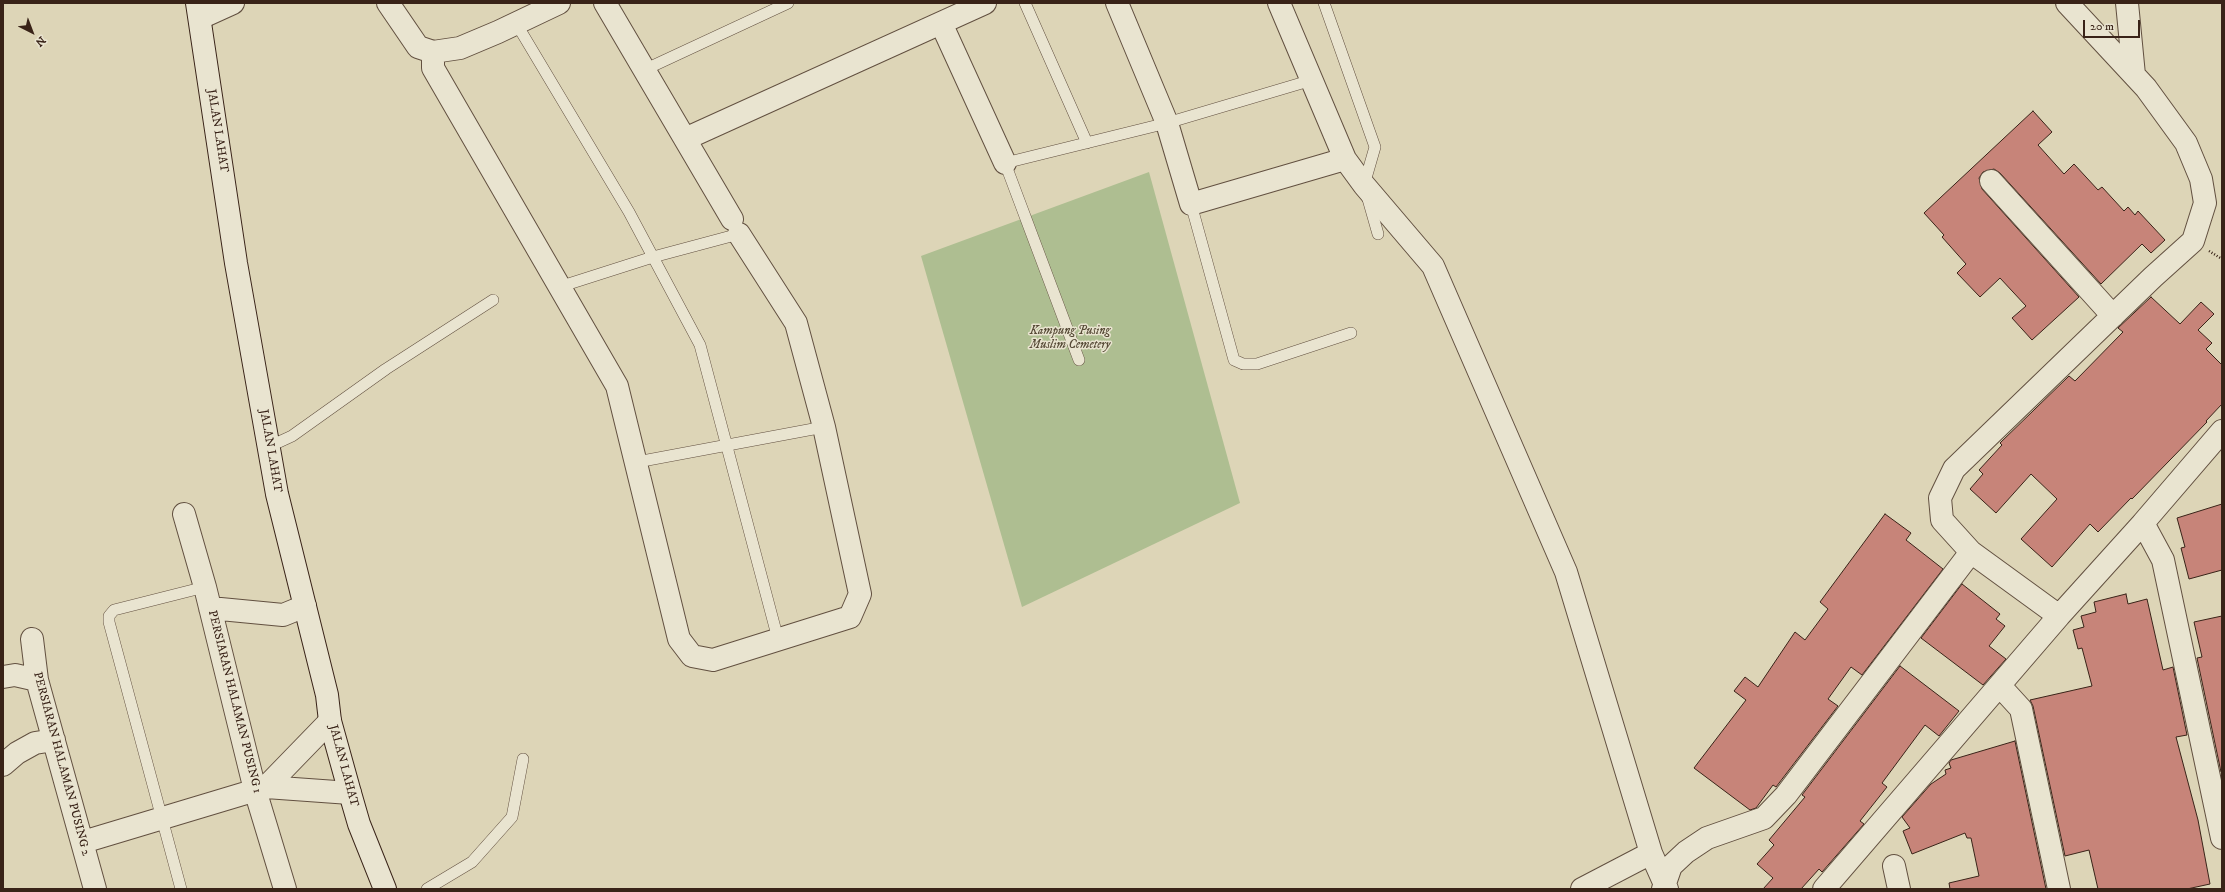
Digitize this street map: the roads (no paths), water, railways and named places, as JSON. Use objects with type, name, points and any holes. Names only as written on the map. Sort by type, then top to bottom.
[{"type":"street","points":[[198,11],[233,3]]},
{"type":"street","points":[[388,3],[418,47],[433,52],[460,48],[559,3]]},
{"type":"street","points":[[433,52],[434,68],[617,386],[637,462],[679,640],[692,656],[713,660],[850,618],[860,594],[824,427],[796,323],[735,226],[605,3]]},
{"type":"street","points":[[685,139],[985,3]]},
{"type":"street","points":[[1116,3],[1167,123],[1191,204],[1345,158]]},
{"type":"street","points":[[1279,3],[1345,158],[1364,185],[1433,266],[1566,572],[1651,853],[1665,887]]},
{"type":"street","points":[[2059,616],[1971,552],[1942,520],[1940,498],[1954,469],[2193,241],[2205,203],[2201,179],[2186,143],[2146,88],[2067,3]]},
{"type":"street","points":[[2127,3],[2134,75]]},
{"type":"street","name":"JALAN LAHAT","points":[[198,11],[236,263],[277,494],[326,695],[330,720],[359,824],[385,889]]},
{"type":"street","points":[[942,23],[1005,164]]},
{"type":"street","points":[[1991,181],[2113,316]]},
{"type":"street","points":[[1824,889],[2059,616],[2143,523],[2222,431]]},
{"type":"street","name":"PERSIARAN HALAMAN PUSING 1","points":[[184,514],[261,788],[285,889]]},
{"type":"street","points":[[2143,523],[2163,560],[2222,838]]},
{"type":"street","points":[[1665,887],[1671,866],[1686,852],[1707,838],[1764,818],[1786,795],[1971,552]]},
{"type":"street","points":[[210,608],[283,615],[305,606]]},
{"type":"street","name":"PERSIARAN HALAMAN PUSING 2","points":[[32,639],[37,680],[95,889]]},
{"type":"street","points":[[3,677],[15,675],[37,680]]},
{"type":"street","points":[[2000,686],[2021,709],[2059,889]]},
{"type":"street","points":[[261,788],[330,720]]},
{"type":"street","points":[[3,765],[17,753],[35,743],[54,740]]},
{"type":"street","points":[[82,842],[261,788],[350,793]]},
{"type":"street","points":[[1582,889],[1651,853]]},
{"type":"street","points":[[1894,866],[1899,889]]},
{"type":"lane","points":[[644,70],[788,3]]},
{"type":"lane","points":[[1025,3],[1087,143]]},
{"type":"lane","points":[[1324,3],[1375,147],[1364,185],[1378,234]]},
{"type":"lane","points":[[516,22],[629,212],[700,345],[778,639]]},
{"type":"lane","points":[[1080,360],[1005,164],[1167,123],[1312,80]]},
{"type":"lane","points":[[1191,204],[1234,360],[1243,364],[1258,364],[1351,333]]},
{"type":"lane","points":[[559,287],[653,257],[735,226]]},
{"type":"lane","points":[[268,444],[279,442],[292,436],[386,369],[493,300]]},
{"type":"lane","points":[[637,462],[824,427]]},
{"type":"lane","points":[[181,889],[109,622],[109,616],[114,610],[205,587]]},
{"type":"lane","points":[[427,889],[472,862],[512,817],[523,759]]},
{"type":"park label","name":"Kampung Pusing Muslim Cemetery","points":[[1070,339]]}]
